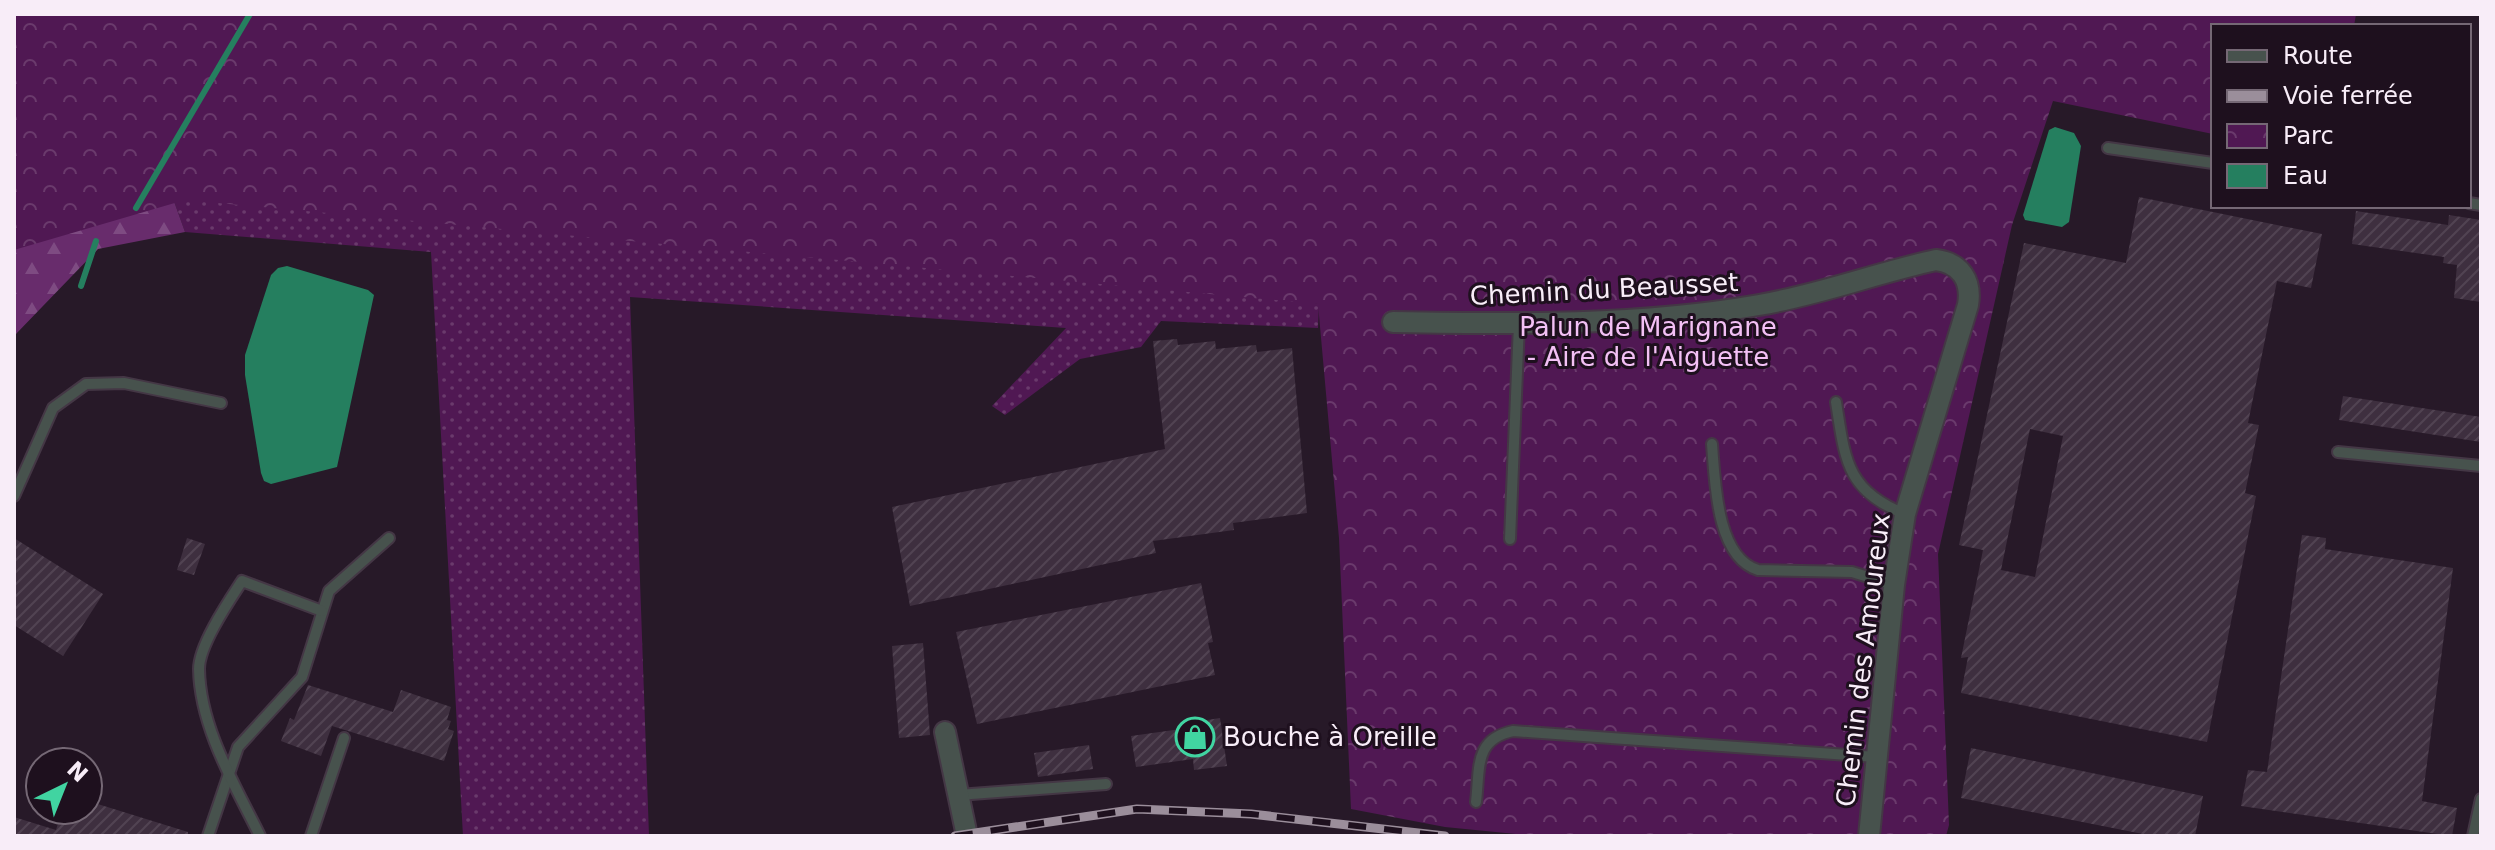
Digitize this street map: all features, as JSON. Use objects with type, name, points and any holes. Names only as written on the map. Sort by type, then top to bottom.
[{"type":"street","name":"Chemin du Beausset","points":[[1393,322],[1519,324],[1645,318],[1757,306],[1838,288],[1936,260],[1954,265]]},
{"type":"street","name":"Chemin des Amoureux","points":[[1869,836],[1894,585],[1905,514],[1968,305],[1967,282],[1954,265]]},
{"type":"street","points":[[945,732],[967,836]]},
{"type":"lane","points":[[2108,148],[2211,163]]},
{"type":"lane","points":[[1510,539],[1519,324]]},
{"type":"lane","points":[[14,496],[53,408],[86,384],[124,383],[221,403]]},
{"type":"lane","points":[[1836,402],[1850,472],[1867,493],[1884,506],[1905,514]]},
{"type":"lane","points":[[1712,444],[1716,496],[1730,546],[1745,566],[1758,570],[1852,572],[1894,585]]},
{"type":"lane","points":[[2338,452],[2481,466]]},
{"type":"lane","points":[[208,836],[238,747],[302,677],[329,591],[389,538]]},
{"type":"lane","points":[[260,836],[210,728],[199,666],[222,609],[242,581],[322,611]]},
{"type":"lane","points":[[1476,802],[1482,753],[1488,741],[1513,731],[1876,757]]},
{"type":"lane","points":[[311,836],[344,738]]},
{"type":"lane","points":[[958,795],[1106,784]]},
{"type":"lane","points":[[2473,836],[2481,799]]},
{"type":"green space","points":[[14,14],[1319,304],[1318,328],[1161,321],[1141,347],[1080,359],[1005,415],[992,406],[1066,328],[630,297],[649,836],[463,836],[431,252],[185,232],[116,40]]},
{"type":"green space","name":"Palun de Marignane - Aire de l'Aiguette","points":[[14,14],[2356,14],[2354,24],[2211,24],[2211,134],[2053,101],[2012,225],[1938,554],[1949,825],[1946,836],[1537,836],[1445,827],[1351,809],[1339,538],[1318,304],[185,200],[14,250]]},
{"type":"green space","points":[[116,40],[185,232],[98,249],[14,336],[14,47]]},
{"type":"water","points":[[2055,127],[2074,133],[2081,146],[2069,222],[2062,227],[2025,220],[2023,215],[2049,130]]},
{"type":"water","points":[[287,266],[368,290],[374,295],[337,467],[271,484],[264,481],[261,473],[245,375],[245,355],[271,275],[278,268]]},
{"type":"building","points":[[2139,197],[2322,234],[2311,288],[2277,281],[2248,423],[2259,425],[2245,493],[2256,496],[2207,742],[1961,693],[1968,657],[1961,658],[1983,550],[1959,545],[2024,243],[2126,263]],"holes":[[[2030,429],[2063,436],[2035,577],[2001,570]]]},
{"type":"building","points":[[2356,211],[2448,225],[2449,215],[2481,220],[2481,302],[2454,298],[2457,265],[2443,263],[2444,257],[2352,244]]},
{"type":"building","points":[[1177,339],[1178,345],[1215,341],[1216,349],[1256,345],[1257,352],[1292,348],[1307,513],[1233,523],[1234,530],[1153,541],[1156,553],[910,606],[892,507],[1165,449],[1153,341]]},
{"type":"building","points":[[2343,396],[2481,417],[2481,442],[2339,420]]},
{"type":"building","points":[[2302,535],[2326,538],[2325,549],[2453,568],[2422,801],[2457,808],[2452,836],[2241,806],[2248,770],[2267,772]]},
{"type":"building","points":[[14,538],[103,594],[63,656],[14,625]]},
{"type":"building","points":[[187,538],[205,544],[194,575],[177,570]]},
{"type":"building","points":[[1201,583],[1213,642],[1208,643],[1215,675],[977,724],[956,632]]},
{"type":"building","points":[[923,643],[930,735],[899,738],[892,646]]},
{"type":"building","points":[[308,685],[393,712],[401,690],[451,707],[448,729],[454,731],[444,761],[332,726],[321,756],[281,741],[290,718],[294,720]]},
{"type":"building","points":[[1220,718],[1227,766],[1194,770],[1193,759],[1136,767],[1131,736],[1188,728],[1188,723]]},
{"type":"building","points":[[1089,745],[1093,769],[1038,777],[1034,753]]},
{"type":"building","points":[[1971,748],[2203,796],[2195,836],[2153,836],[1961,798]]},
{"type":"building","points":[[104,806],[188,832],[188,836],[14,836],[14,817],[24,820],[24,826],[56,830],[57,826],[104,826]]},
{"type":"waterway","points":[[136,208],[250,14]]},
{"type":"waterway","points":[[81,286],[96,241]]},
{"type":"railway","points":[[955,836],[1137,809],[1251,814],[1445,836]]},
{"type":"place","name":"Bouche à Oreille","points":[[1195,737]]}]
